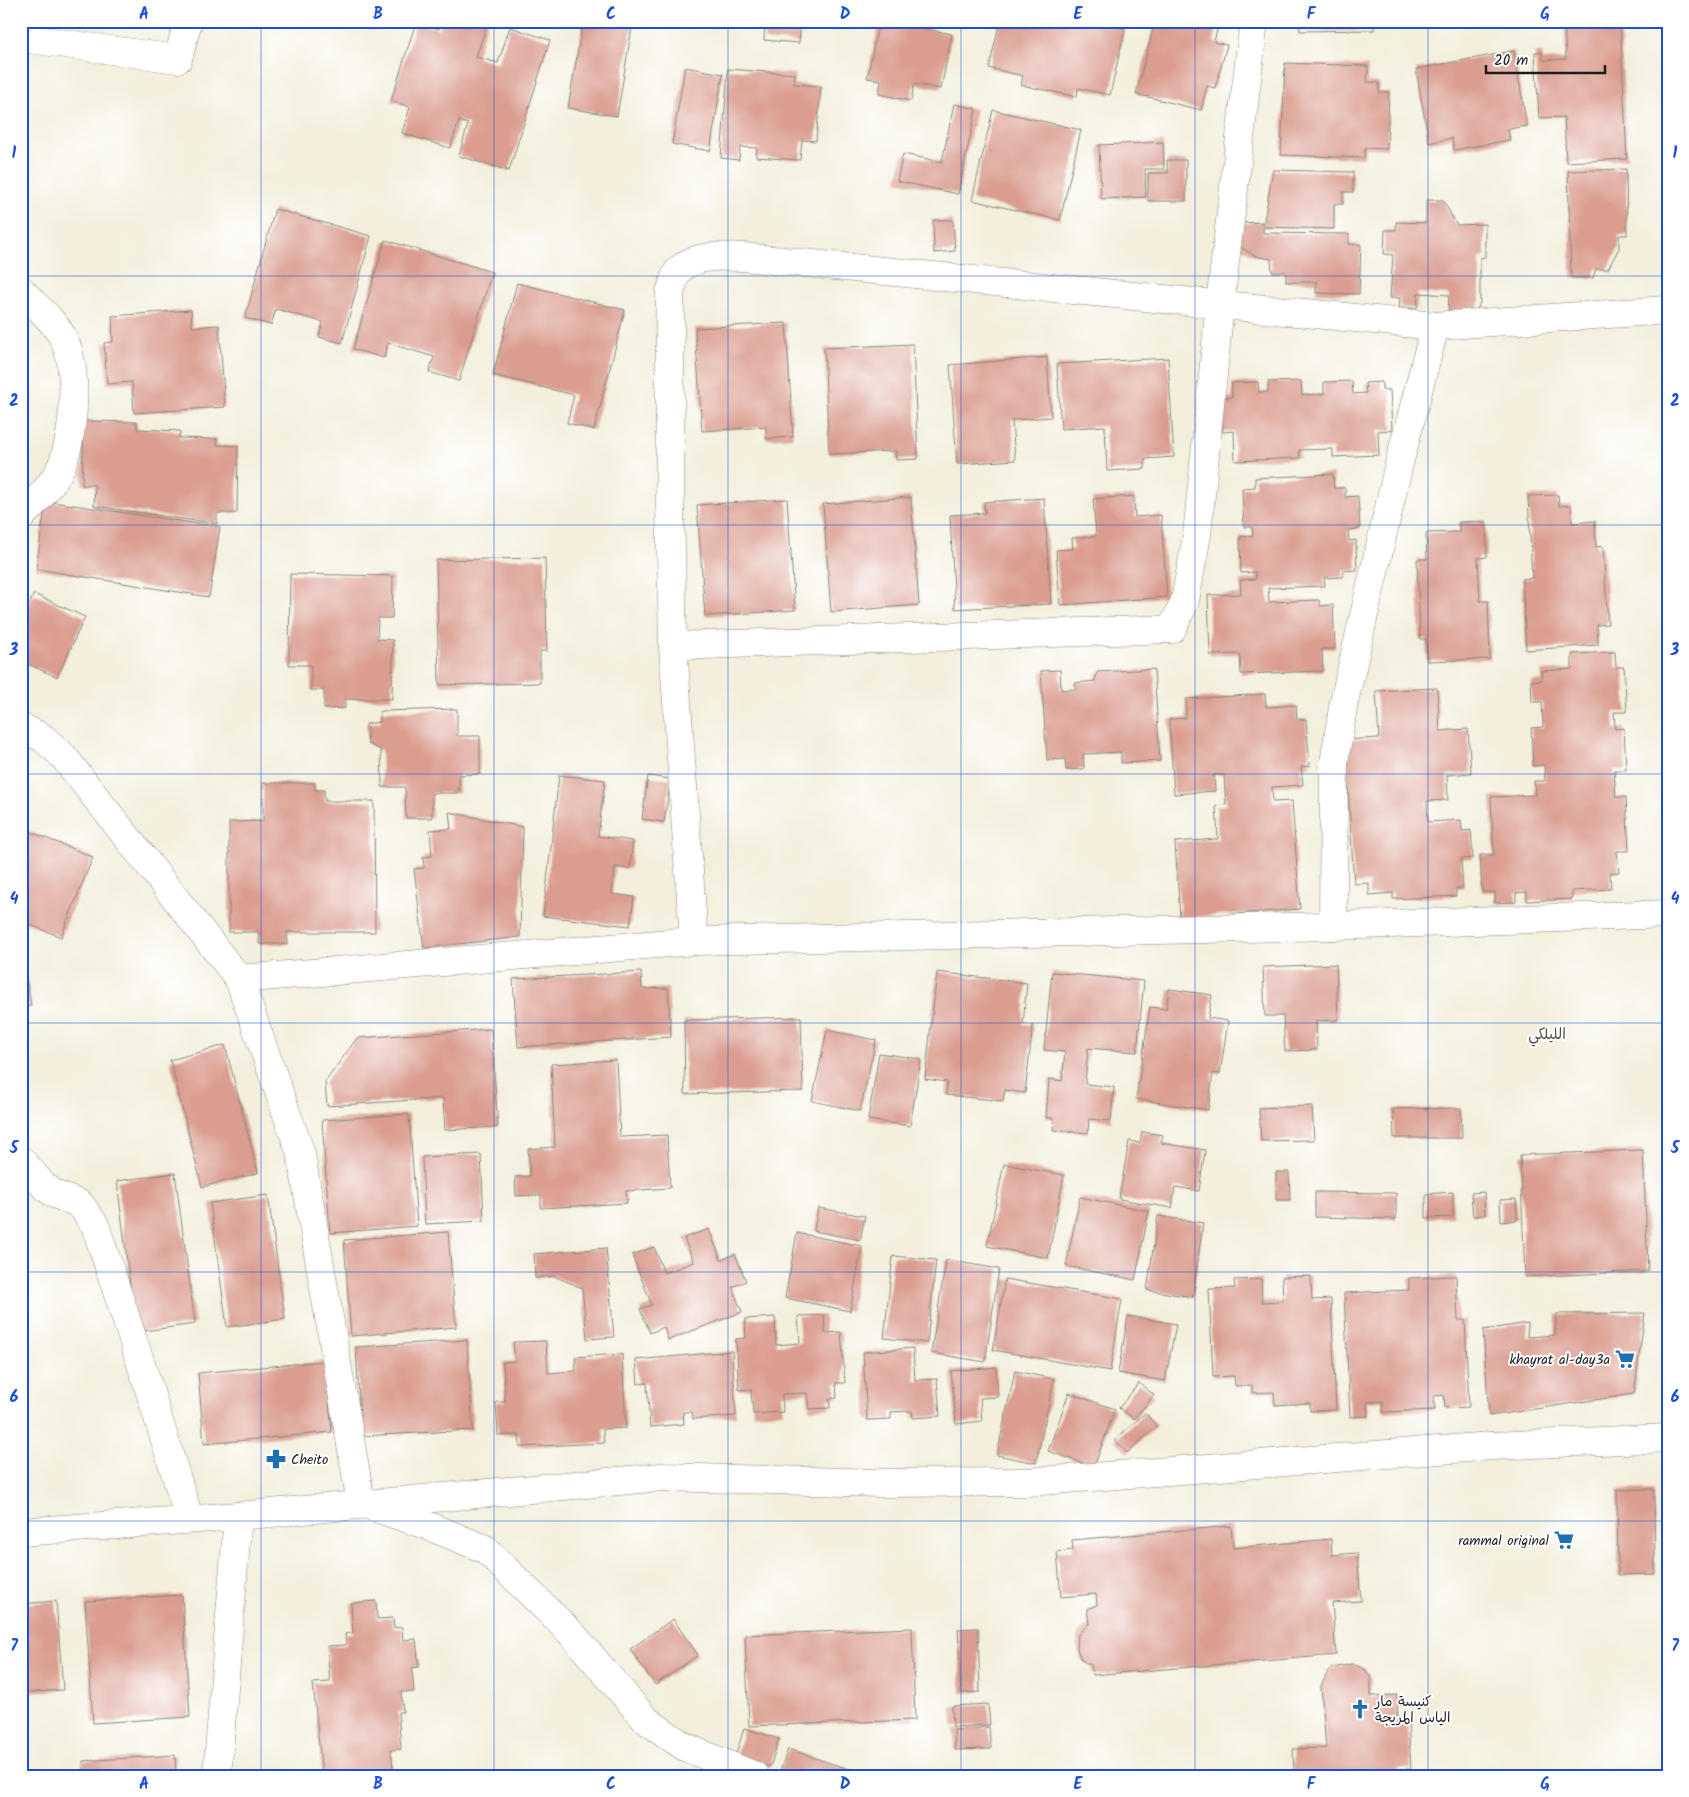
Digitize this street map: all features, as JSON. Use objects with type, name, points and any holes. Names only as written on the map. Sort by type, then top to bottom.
[{"type":"street","points":[[21,38],[178,59],[188,21]]},
{"type":"street","points":[[674,646],[1172,629],[1185,601],[1197,535],[1220,304],[1254,21]]},
{"type":"street","points":[[694,941],[674,646],[670,504],[670,292],[678,271],[687,264],[712,257],[744,257],[1435,326],[1668,310]]},
{"type":"street","points":[[21,290],[52,321],[63,336],[71,358],[73,398],[70,440],[58,472],[42,495],[21,517]]},
{"type":"street","points":[[1334,926],[1334,763],[1344,702],[1398,468],[1435,326]]},
{"type":"street","points":[[21,727],[43,738],[63,756],[239,979],[301,1154],[361,1503]]},
{"type":"street","points":[[239,979],[694,941],[1334,926],[1668,914]]},
{"type":"street","points":[[21,1160],[49,1189],[80,1204],[95,1224],[189,1518]]},
{"type":"street","points":[[21,1532],[189,1518],[238,1516],[361,1503],[662,1477],[881,1483],[1028,1482],[1491,1446],[1668,1438]]},
{"type":"street","points":[[361,1503],[426,1525],[485,1549],[572,1634],[646,1720],[685,1747],[755,1776]]},
{"type":"street","points":[[217,1776],[238,1516]]},
{"type":"building","points":[[128,21],[155,21],[155,28],[127,26]]},
{"type":"building","points":[[441,21],[488,21],[476,57],[498,63],[510,27],[550,40],[509,171],[459,156],[468,124],[459,121],[450,148],[402,133],[410,107],[391,101],[416,22],[439,29]]},
{"type":"building","points":[[583,21],[633,21],[617,116],[568,108]]},
{"type":"building","points":[[765,21],[801,21],[799,43],[764,40]]},
{"type":"building","points":[[879,21],[923,21],[922,28],[952,34],[941,89],[914,84],[911,101],[879,94],[881,80],[867,78]]},
{"type":"building","points":[[1000,21],[1090,21],[1125,29],[1110,95],[1078,88],[1077,97],[1021,85],[1023,76],[989,68]]},
{"type":"building","points":[[1155,21],[1219,21],[1214,42],[1227,45],[1215,88],[1207,86],[1201,110],[1136,94]]},
{"type":"building","points":[[1299,21],[1374,21],[1374,30],[1300,31]]},
{"type":"building","points":[[1564,21],[1620,21],[1627,159],[1566,162],[1564,117],[1539,118],[1535,52],[1542,52],[1543,60],[1566,59]]},
{"type":"building","points":[[1514,51],[1527,126],[1508,129],[1510,140],[1454,150],[1452,138],[1429,143],[1416,69]]},
{"type":"building","points":[[1285,63],[1368,66],[1367,82],[1379,83],[1379,92],[1389,92],[1387,149],[1365,148],[1364,158],[1281,155]]},
{"type":"building","points":[[685,67],[723,74],[710,151],[672,144]]},
{"type":"building","points":[[728,69],[795,74],[794,84],[821,86],[816,141],[802,140],[800,160],[756,157],[757,148],[740,147],[739,160],[721,158]]},
{"type":"building","points":[[954,104],[976,109],[958,194],[897,181],[903,154],[942,162]]},
{"type":"building","points":[[993,110],[1081,130],[1060,220],[972,200]]},
{"type":"building","points":[[1163,142],[1164,169],[1145,169],[1146,197],[1101,199],[1099,145]]},
{"type":"building","points":[[1167,160],[1186,160],[1186,201],[1148,201],[1148,173],[1168,173]]},
{"type":"building","points":[[1626,169],[1627,235],[1619,235],[1619,248],[1608,269],[1596,269],[1593,278],[1571,278],[1568,171]]},
{"type":"building","points":[[1273,170],[1353,172],[1353,192],[1343,192],[1343,204],[1334,204],[1334,229],[1263,227],[1263,233],[1349,234],[1349,244],[1361,245],[1359,294],[1316,293],[1317,282],[1286,282],[1286,272],[1272,272],[1271,259],[1255,256],[1237,245],[1242,223],[1262,222],[1263,226]]},
{"type":"building","points":[[1426,200],[1443,200],[1457,225],[1485,224],[1485,257],[1480,258],[1480,302],[1476,313],[1448,312],[1449,295],[1418,293],[1417,308],[1399,308],[1400,298],[1390,298],[1393,255],[1384,254],[1385,230],[1396,230],[1396,222],[1426,223]]},
{"type":"building","points":[[275,209],[371,236],[342,343],[319,337],[323,322],[276,309],[271,325],[245,318]]},
{"type":"building","points":[[933,220],[953,220],[955,251],[934,253]]},
{"type":"building","points":[[385,240],[492,272],[459,381],[429,372],[434,357],[388,343],[384,358],[353,349]]},
{"type":"building","points":[[517,283],[625,310],[594,430],[567,423],[574,395],[493,375]]},
{"type":"building","points":[[191,310],[192,327],[219,325],[225,407],[134,413],[132,382],[107,384],[104,343],[113,342],[112,316]]},
{"type":"building","points":[[786,323],[793,437],[766,439],[766,427],[702,431],[695,328]]},
{"type":"building","points":[[913,344],[918,459],[896,460],[896,451],[829,454],[824,348]]},
{"type":"building","points":[[1047,357],[1051,417],[1012,420],[1015,460],[957,464],[950,365]]},
{"type":"building","points":[[1168,358],[1174,457],[1145,459],[1145,469],[1107,471],[1105,426],[1061,429],[1057,364]]},
{"type":"building","points":[[1301,381],[1302,395],[1324,394],[1324,382],[1352,381],[1353,394],[1366,393],[1365,383],[1382,382],[1382,390],[1390,390],[1392,430],[1378,431],[1379,455],[1333,457],[1333,449],[1299,450],[1300,458],[1235,461],[1234,431],[1223,432],[1222,398],[1232,397],[1232,383],[1258,382],[1259,392],[1268,392],[1268,382]]},
{"type":"building","points":[[84,421],[137,422],[137,429],[180,431],[179,438],[217,439],[217,445],[238,446],[237,513],[217,513],[217,524],[94,506],[95,485],[82,485]]},
{"type":"building","points":[[1333,474],[1334,488],[1345,488],[1345,497],[1358,496],[1360,529],[1348,530],[1349,541],[1356,540],[1357,570],[1343,571],[1343,577],[1324,578],[1325,586],[1268,588],[1269,602],[1319,600],[1320,606],[1333,605],[1335,649],[1322,649],[1323,671],[1241,674],[1240,654],[1210,655],[1208,595],[1241,594],[1240,580],[1256,579],[1255,572],[1241,573],[1240,537],[1253,536],[1252,527],[1244,527],[1242,488],[1255,487],[1255,478]]},
{"type":"building","points":[[1558,495],[1559,506],[1571,505],[1572,523],[1595,521],[1596,547],[1603,546],[1608,624],[1597,625],[1598,645],[1526,650],[1522,579],[1532,578],[1528,496]]},
{"type":"building","points":[[1134,496],[1135,517],[1161,515],[1167,597],[1060,605],[1056,550],[1073,549],[1072,538],[1096,536],[1093,499]]},
{"type":"building","points":[[911,497],[919,605],[831,612],[823,504]]},
{"type":"building","points":[[1044,498],[1051,604],[955,609],[950,515],[985,513],[984,502]]},
{"type":"building","points":[[787,499],[795,610],[705,616],[697,505]]},
{"type":"building","points":[[46,501],[220,527],[209,597],[36,569]]},
{"type":"building","points":[[1486,521],[1487,557],[1478,558],[1480,601],[1488,601],[1490,659],[1427,661],[1426,639],[1420,639],[1417,559],[1427,559],[1426,533],[1459,532],[1459,522]]},
{"type":"building","points":[[545,558],[547,651],[540,651],[540,683],[439,685],[436,560]]},
{"type":"building","points":[[290,574],[393,576],[392,618],[378,618],[377,639],[393,640],[392,699],[345,699],[345,708],[324,709],[324,690],[311,690],[311,665],[289,665]]},
{"type":"building","points":[[34,594],[85,617],[57,677],[21,661],[21,622]]},
{"type":"building","points":[[1615,652],[1616,667],[1624,667],[1627,712],[1614,712],[1615,729],[1624,728],[1626,770],[1614,770],[1616,797],[1626,797],[1629,851],[1617,851],[1619,872],[1610,873],[1611,889],[1572,891],[1572,899],[1527,901],[1527,892],[1516,893],[1516,902],[1495,903],[1495,892],[1482,892],[1480,855],[1494,855],[1491,797],[1535,795],[1534,781],[1545,781],[1544,765],[1533,766],[1531,728],[1543,727],[1542,702],[1532,702],[1531,681],[1542,680],[1541,671],[1572,669],[1572,654]]},
{"type":"building","points":[[1154,669],[1160,761],[1121,763],[1121,752],[1083,754],[1084,769],[1066,770],[1065,759],[1047,760],[1041,671],[1060,670],[1061,690],[1076,689],[1075,683],[1095,681],[1097,672]]},
{"type":"building","points":[[1437,688],[1440,731],[1468,729],[1471,773],[1447,775],[1448,800],[1427,801],[1428,822],[1461,820],[1462,831],[1471,830],[1473,858],[1461,859],[1463,888],[1456,888],[1456,896],[1393,899],[1393,893],[1369,895],[1369,883],[1354,884],[1345,740],[1379,738],[1376,691]]},
{"type":"building","points":[[1265,694],[1266,707],[1296,705],[1297,720],[1306,719],[1310,766],[1301,767],[1303,785],[1272,787],[1273,802],[1292,801],[1300,909],[1180,918],[1175,842],[1218,839],[1216,806],[1226,805],[1224,775],[1214,775],[1215,791],[1174,794],[1169,719],[1186,718],[1186,699]]},
{"type":"building","points":[[457,709],[457,736],[480,736],[480,774],[459,775],[459,793],[432,793],[432,818],[406,818],[405,787],[382,787],[381,750],[368,744],[366,724],[380,722],[380,711]]},
{"type":"building","points":[[559,775],[605,780],[598,836],[633,841],[630,869],[615,867],[612,894],[634,897],[630,926],[543,916]]},
{"type":"building","points":[[648,776],[671,779],[664,822],[642,819]]},
{"type":"building","points":[[263,783],[315,783],[315,790],[324,790],[325,801],[374,801],[375,932],[287,932],[288,944],[259,944],[259,932],[229,932],[229,822],[263,821]]},
{"type":"building","points":[[449,812],[523,827],[520,937],[424,948],[414,869],[424,868],[423,857],[432,856],[430,830],[451,829]]},
{"type":"building","points":[[21,828],[93,857],[61,937],[21,921]]},
{"type":"building","points":[[1336,964],[1338,1020],[1316,1021],[1317,1050],[1285,1051],[1283,1016],[1265,1016],[1263,967]]},
{"type":"building","points":[[24,965],[31,1006],[21,1007],[21,966]]},
{"type":"building","points":[[641,972],[642,989],[668,988],[671,1037],[518,1047],[513,979]]},
{"type":"building","points":[[937,972],[1027,983],[1023,1024],[1033,1025],[1025,1093],[1005,1090],[1003,1101],[946,1095],[947,1082],[925,1079]]},
{"type":"building","points":[[1052,972],[1144,981],[1137,1052],[1088,1048],[1085,1084],[1114,1087],[1111,1121],[1089,1119],[1088,1133],[1053,1130],[1054,1118],[1046,1118],[1049,1079],[1062,1081],[1065,1052],[1044,1050]]},
{"type":"building","points":[[1169,989],[1212,995],[1208,1018],[1228,1021],[1220,1074],[1213,1073],[1208,1110],[1136,1099],[1150,1007],[1166,1009]]},
{"type":"building","points":[[801,1017],[803,1091],[685,1094],[684,1020]]},
{"type":"building","points":[[491,1029],[498,1127],[445,1130],[443,1098],[327,1106],[325,1082],[357,1038]]},
{"type":"building","points":[[827,1030],[876,1040],[860,1111],[812,1101]]},
{"type":"building","points":[[225,1045],[258,1173],[202,1187],[170,1060]]},
{"type":"building","points":[[879,1053],[921,1059],[910,1126],[868,1120]]},
{"type":"building","points":[[616,1060],[620,1137],[667,1135],[670,1188],[626,1191],[627,1203],[541,1208],[541,1195],[516,1196],[515,1177],[530,1176],[528,1149],[555,1147],[551,1064]]},
{"type":"building","points":[[1312,1106],[1314,1140],[1261,1141],[1259,1108]]},
{"type":"building","points":[[1461,1108],[1462,1138],[1394,1138],[1393,1109]]},
{"type":"building","points":[[409,1114],[417,1226],[330,1233],[322,1120]]},
{"type":"building","points":[[1142,1132],[1163,1135],[1161,1143],[1205,1150],[1199,1191],[1175,1187],[1172,1208],[1119,1199],[1129,1141],[1140,1143]]},
{"type":"building","points":[[1643,1150],[1648,1271],[1525,1277],[1520,1155]]},
{"type":"building","points":[[481,1154],[484,1221],[425,1224],[422,1157]]},
{"type":"building","points":[[1004,1164],[1064,1175],[1048,1258],[987,1246]]},
{"type":"building","points":[[1276,1172],[1289,1172],[1290,1200],[1276,1200]]},
{"type":"building","points":[[175,1173],[195,1324],[136,1332],[117,1181]]},
{"type":"building","points":[[1315,1192],[1396,1193],[1396,1219],[1315,1217]]},
{"type":"building","points":[[1453,1192],[1453,1217],[1426,1218],[1426,1194]]},
{"type":"building","points":[[1484,1192],[1485,1215],[1473,1216],[1471,1193]]},
{"type":"building","points":[[268,1195],[285,1319],[227,1327],[210,1203]]},
{"type":"building","points":[[1080,1197],[1149,1211],[1135,1280],[1066,1266]]},
{"type":"building","points":[[1516,1199],[1517,1220],[1501,1222],[1500,1200]]},
{"type":"building","points":[[818,1208],[865,1216],[860,1240],[814,1231]]},
{"type":"building","points":[[1158,1216],[1203,1223],[1193,1297],[1147,1290]]},
{"type":"building","points":[[709,1229],[721,1260],[735,1254],[746,1281],[732,1287],[742,1312],[668,1340],[664,1327],[650,1333],[640,1309],[652,1305],[632,1255],[654,1247],[664,1273],[694,1262],[684,1238]]},
{"type":"building","points":[[448,1232],[456,1327],[351,1336],[344,1240]]},
{"type":"building","points":[[797,1233],[862,1246],[850,1311],[785,1298]]},
{"type":"building","points":[[606,1248],[614,1337],[587,1339],[582,1288],[554,1276],[535,1278],[534,1254]]},
{"type":"building","points":[[893,1256],[936,1260],[927,1343],[884,1338]]},
{"type":"building","points":[[946,1260],[999,1269],[985,1362],[931,1353]]},
{"type":"building","points":[[1311,1276],[1312,1300],[1331,1299],[1336,1410],[1310,1411],[1310,1403],[1275,1405],[1274,1392],[1252,1393],[1252,1385],[1235,1386],[1234,1376],[1213,1377],[1209,1289],[1235,1288],[1234,1280],[1261,1279],[1262,1302],[1283,1301],[1282,1277]]},
{"type":"building","points":[[1456,1276],[1458,1320],[1465,1320],[1469,1407],[1445,1408],[1444,1395],[1434,1396],[1435,1410],[1383,1412],[1383,1401],[1367,1402],[1368,1416],[1350,1417],[1344,1293],[1409,1290],[1409,1278]]},
{"type":"building","points":[[1005,1279],[1122,1299],[1110,1371],[993,1350]]},
{"type":"building","points":[[1645,1313],[1634,1394],[1489,1416],[1483,1330],[1528,1323],[1527,1337],[1555,1335],[1556,1314]]},
{"type":"building","points":[[824,1315],[825,1333],[841,1332],[845,1383],[836,1383],[837,1398],[829,1399],[830,1408],[809,1409],[807,1393],[782,1394],[783,1412],[753,1414],[751,1389],[739,1390],[736,1339],[746,1338],[745,1319],[775,1317],[776,1345],[800,1343],[798,1316]]},
{"type":"building","points":[[1128,1316],[1176,1324],[1165,1381],[1118,1373]]},
{"type":"building","points":[[467,1340],[473,1430],[361,1436],[356,1347]]},
{"type":"building","points":[[546,1341],[548,1373],[576,1371],[575,1357],[622,1354],[626,1428],[603,1429],[604,1443],[520,1447],[519,1435],[498,1435],[496,1402],[505,1402],[503,1362],[515,1361],[513,1342]]},
{"type":"building","points":[[913,1348],[915,1380],[937,1379],[940,1416],[913,1418],[912,1411],[891,1412],[891,1419],[867,1420],[863,1352]]},
{"type":"building","points":[[732,1351],[736,1416],[693,1419],[692,1412],[683,1412],[684,1424],[650,1427],[647,1383],[638,1384],[636,1360]]},
{"type":"building","points":[[325,1361],[332,1432],[204,1444],[198,1373]]},
{"type":"building","points":[[996,1367],[998,1397],[980,1398],[982,1421],[956,1424],[951,1371]]},
{"type":"building","points":[[1015,1371],[1054,1379],[1036,1463],[997,1455]]},
{"type":"building","points":[[1139,1383],[1154,1395],[1134,1419],[1119,1408]]},
{"type":"building","points":[[1069,1393],[1115,1409],[1094,1467],[1048,1451]]},
{"type":"building","points":[[1145,1413],[1157,1426],[1127,1453],[1115,1440]]},
{"type":"building","points":[[1654,1489],[1655,1574],[1618,1575],[1617,1490]]},
{"type":"building","points":[[1231,1526],[1233,1548],[1331,1539],[1332,1555],[1357,1553],[1361,1601],[1332,1603],[1336,1655],[1093,1675],[1091,1665],[1081,1660],[1077,1648],[1078,1634],[1089,1624],[1087,1609],[1097,1605],[1096,1594],[1061,1597],[1057,1552],[1073,1550],[1072,1540]]},
{"type":"building","points":[[182,1595],[190,1717],[93,1723],[85,1601]]},
{"type":"building","points":[[56,1601],[63,1690],[21,1693],[21,1604]]},
{"type":"building","points":[[376,1601],[377,1619],[393,1618],[394,1628],[402,1627],[403,1640],[416,1639],[419,1667],[412,1668],[414,1692],[401,1692],[403,1712],[398,1712],[401,1749],[391,1750],[394,1776],[322,1776],[313,1683],[330,1682],[327,1646],[346,1645],[345,1634],[353,1633],[351,1603]]},
{"type":"building","points":[[673,1619],[698,1655],[655,1685],[630,1649]]},
{"type":"building","points":[[912,1628],[915,1720],[749,1726],[745,1635]]},
{"type":"building","points":[[978,1628],[980,1692],[961,1693],[958,1629]]},
{"type":"building","name":"كنيسة مار الياس المريجة","points":[[1352,1664],[1365,1669],[1371,1678],[1371,1696],[1397,1695],[1398,1722],[1408,1721],[1411,1769],[1398,1769],[1398,1776],[1294,1776],[1293,1749],[1326,1748],[1321,1686],[1326,1676],[1332,1668]]},
{"type":"building","points":[[988,1704],[990,1725],[953,1727],[952,1706]]},
{"type":"building","points":[[989,1727],[991,1749],[955,1750],[954,1730]]},
{"type":"building","points":[[744,1728],[779,1739],[770,1767],[735,1758]]},
{"type":"building","points":[[788,1749],[867,1776],[794,1776],[780,1771]]},
{"type":"building","points":[[175,1755],[176,1776],[84,1776],[83,1761]]},
{"type":"place","name":"khayrat al-day3a","points":[[1625,1359]]},
{"type":"place","name":"Cheito","points":[[276,1459]]},
{"type":"place","name":"rammal original","points":[[1564,1540]]},
{"type":"place","name":"كنيسة مار الياس المريجة","points":[[1360,1709]]},
{"type":"district","name":"الليلكي","points":[[1547,1034]]}]
